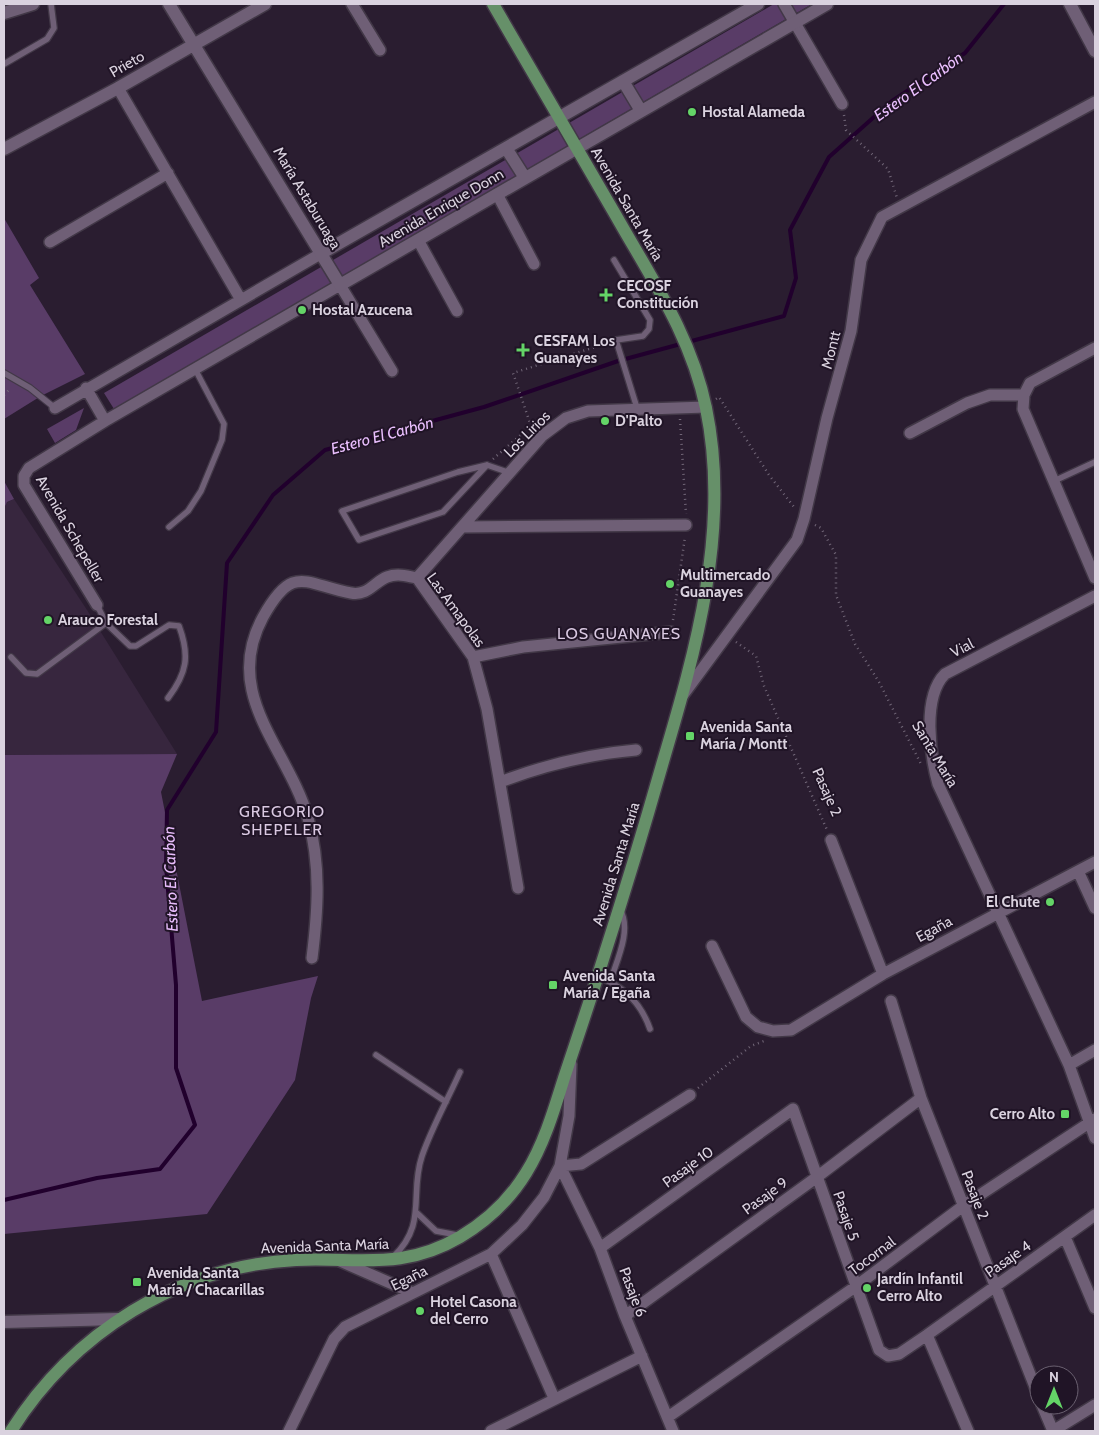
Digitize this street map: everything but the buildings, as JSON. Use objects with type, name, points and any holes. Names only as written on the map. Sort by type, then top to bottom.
[{"type":"main road","name":"Avenida Santa María","points":[[11,1431],[54,1376],[74,1355],[118,1319],[171,1290],[217,1273],[241,1267],[290,1260],[388,1261],[421,1254],[463,1235],[491,1215],[525,1175],[551,1118],[571,1057],[604,979],[619,908],[683,695],[699,632],[712,540],[713,460],[706,407],[694,362],[683,332],[493,4]]},
{"type":"street","points":[[4,13],[33,4]]},
{"type":"street","name":"María Astaburuaga","points":[[168,4],[194,43],[392,371]]},
{"type":"street","name":"Prieto","points":[[4,149],[118,88],[265,4]]},
{"type":"street","points":[[352,4],[380,50]]},
{"type":"street","name":"Avenida Enrique Donn","points":[[55,408],[86,388],[758,4]]},
{"type":"street","points":[[784,4],[842,104]]},
{"type":"street","name":"Avenida Enrique Donn","points":[[106,421],[827,4]]},
{"type":"street","points":[[1070,4],[1095,51]]},
{"type":"street","points":[[624,81],[641,111]]},
{"type":"street","points":[[118,88],[241,300]]},
{"type":"street","name":"Montt","points":[[683,695],[797,540],[804,519],[827,418],[851,331],[861,260],[882,217],[899,206],[1095,102]]},
{"type":"street","points":[[506,148],[525,178]]},
{"type":"street","points":[[50,242],[168,173]]},
{"type":"street","points":[[498,194],[534,264]]},
{"type":"street","points":[[418,240],[457,311]]},
{"type":"street","points":[[1095,348],[1030,383],[1024,395],[1023,409],[1095,578]]},
{"type":"street","points":[[86,388],[106,421]]},
{"type":"street","points":[[910,433],[967,403],[990,396],[1024,395]]},
{"type":"street","name":"Los Lirios","points":[[417,578],[549,429],[566,418],[588,411],[706,407]]},
{"type":"street","name":"Avenida Schepeller","points":[[97,605],[23,481],[29,468],[106,421]]},
{"type":"street","points":[[462,527],[686,526]]},
{"type":"street","name":"Las Amapolas","points":[[312,958],[318,906],[317,869],[313,840],[292,776],[265,728],[254,700],[250,672],[255,638],[274,597],[282,589],[296,582],[312,581],[358,593],[373,588],[387,577],[405,575],[417,578],[473,657],[487,709],[518,888]]},
{"type":"street","name":"Vial","points":[[938,784],[932,757],[930,730],[933,696],[941,679],[950,671],[1095,596]]},
{"type":"street","points":[[473,657],[523,647],[671,632]]},
{"type":"street","points":[[500,782],[542,767],[577,758],[636,750]]},
{"type":"street","name":"Santa María","points":[[938,784],[1069,1065],[1093,1120],[1095,1138]]},
{"type":"street","name":"Pasaje 2","points":[[831,840],[882,974]]},
{"type":"street","name":"Egaña","points":[[712,946],[746,1017],[758,1027],[773,1031],[791,1030],[882,974],[1095,862]]},
{"type":"street","points":[[1078,871],[1095,908]]},
{"type":"street","name":"Pasaje 2","points":[[891,1001],[921,1098],[1029,1373]]},
{"type":"street","points":[[1069,1065],[1095,1050]]},
{"type":"street","name":"Egaña","points":[[289,1431],[334,1339],[344,1327],[491,1254],[522,1225],[544,1197],[560,1166],[569,1116],[571,1057]]},
{"type":"street","points":[[560,1166],[581,1164],[690,1095]]},
{"type":"street","name":"Pasaje 9","points":[[625,1316],[817,1177],[921,1098]]},
{"type":"street","name":"Pasaje 5","points":[[793,1109],[879,1350],[888,1356]]},
{"type":"street","name":"Pasaje 10","points":[[600,1248],[793,1109]]},
{"type":"street","name":"Tocornal","points":[[668,1417],[855,1287],[963,1206],[1093,1120]]},
{"type":"street","name":"Pasaje 6","points":[[560,1166],[600,1248],[625,1316],[673,1431]]},
{"type":"street","name":"Pasaje 4","points":[[888,1356],[899,1354],[928,1335],[1095,1215]]},
{"type":"street","points":[[1065,1237],[1095,1308]]},
{"type":"street","points":[[491,1254],[554,1398]]},
{"type":"street","points":[[338,1260],[413,1293]]},
{"type":"street","points":[[4,1322],[118,1319]]},
{"type":"street","points":[[928,1335],[968,1431]]},
{"type":"street","points":[[490,1431],[642,1356]]},
{"type":"street","points":[[1046,1415],[1053,1431],[1095,1405]]},
{"type":"lane","points":[[4,64],[48,39],[54,28],[51,4]]},
{"type":"lane","points":[[614,260],[650,320],[649,328],[644,336],[616,340],[637,408]]},
{"type":"lane","points":[[169,527],[188,512],[201,491],[222,440],[224,424],[195,369]]},
{"type":"lane","points":[[4,373],[30,388],[55,408]]},
{"type":"lane","points":[[1054,481],[1095,462]]},
{"type":"lane","points":[[487,466],[443,512],[359,540],[342,511],[458,472],[487,466],[510,473]]},
{"type":"lane","points":[[97,605],[106,623],[130,646],[136,646],[169,625],[179,626],[186,648],[182,680],[168,698]]},
{"type":"lane","points":[[11,657],[26,673],[37,674],[106,623]]},
{"type":"lane","points":[[604,979],[623,989],[637,1003],[650,1029]]},
{"type":"lane","points":[[376,1055],[446,1102]]},
{"type":"lane","points":[[388,1261],[407,1239],[417,1213],[417,1178],[422,1156],[460,1072]]},
{"type":"lane","points":[[417,1213],[436,1231],[463,1235]]},
{"type":"path","points":[[846,130],[888,169],[899,206]]},
{"type":"path","points":[[487,466],[500,451],[531,426],[513,373],[616,340]]},
{"type":"path","name":"Santa María","points":[[706,407],[719,397],[768,474],[804,519],[821,528],[836,555],[836,596],[855,644],[879,682],[925,772],[938,784]]},
{"type":"path","name":"Pasaje 2","points":[[727,634],[756,656],[764,686],[831,840]]},
{"type":"path","points":[[690,1095],[750,1046],[767,1040]]},
{"type":"shaded area","points":[[774,4],[812,4],[114,409],[104,393]]},
{"type":"shaded area","points":[[4,218],[39,278],[30,285],[85,374],[41,396],[4,419]]},
{"type":"shaded area","points":[[84,408],[76,430],[55,443],[47,429]]},
{"type":"shaded area","points":[[4,481],[14,499],[7,502],[4,508]]},
{"type":"shaded area","name":"Arauco Forestal","points":[[14,499],[87,610],[177,754],[4,755],[4,504]]},
{"type":"shaded area","points":[[177,754],[161,792],[202,1001],[318,976],[311,998],[295,1080],[207,1214],[4,1234],[4,755]]},
{"type":"waterway","name":"Estero El Carbón","points":[[4,1200],[97,1178],[160,1169],[195,1125],[176,1068],[176,985],[166,866],[167,810],[216,732],[227,563],[273,495],[325,450],[484,407],[618,361],[784,316],[796,278],[790,230],[829,157],[892,101],[965,53],[1004,4]]},
{"type":"place","name":"Hostal Alameda","points":[[692,112]]},
{"type":"place","name":"CECOSF Constitución","points":[[606,295]]},
{"type":"place","name":"Hostal Azucena","points":[[302,310]]},
{"type":"place","name":"CESFAM Los Guanayes","points":[[523,350]]},
{"type":"place","name":"D'Palto","points":[[605,421]]},
{"type":"place","name":"Multimercado Guanayes","points":[[670,584]]},
{"type":"place","name":"Arauco Forestal","points":[[48,620]]},
{"type":"place","name":"Avenida Santa María / Montt","points":[[690,736]]},
{"type":"place","name":"El Chute","points":[[1050,902]]},
{"type":"place","name":"Avenida Santa María / Egaña","points":[[553,985]]},
{"type":"place","name":"Cerro Alto","points":[[1065,1114]]},
{"type":"place","name":"Avenida Santa María / Chacarillas","points":[[137,1282]]},
{"type":"place","name":"Jardín Infantil Cerro Alto","points":[[867,1288]]},
{"type":"place","name":"Hotel Casona del Cerro","points":[[420,1311]]},
{"type":"district","name":"LOS GUANAYES","points":[[619,633]]},
{"type":"district","name":"GREGORIO SHEPELER","points":[[282,820]]}]
